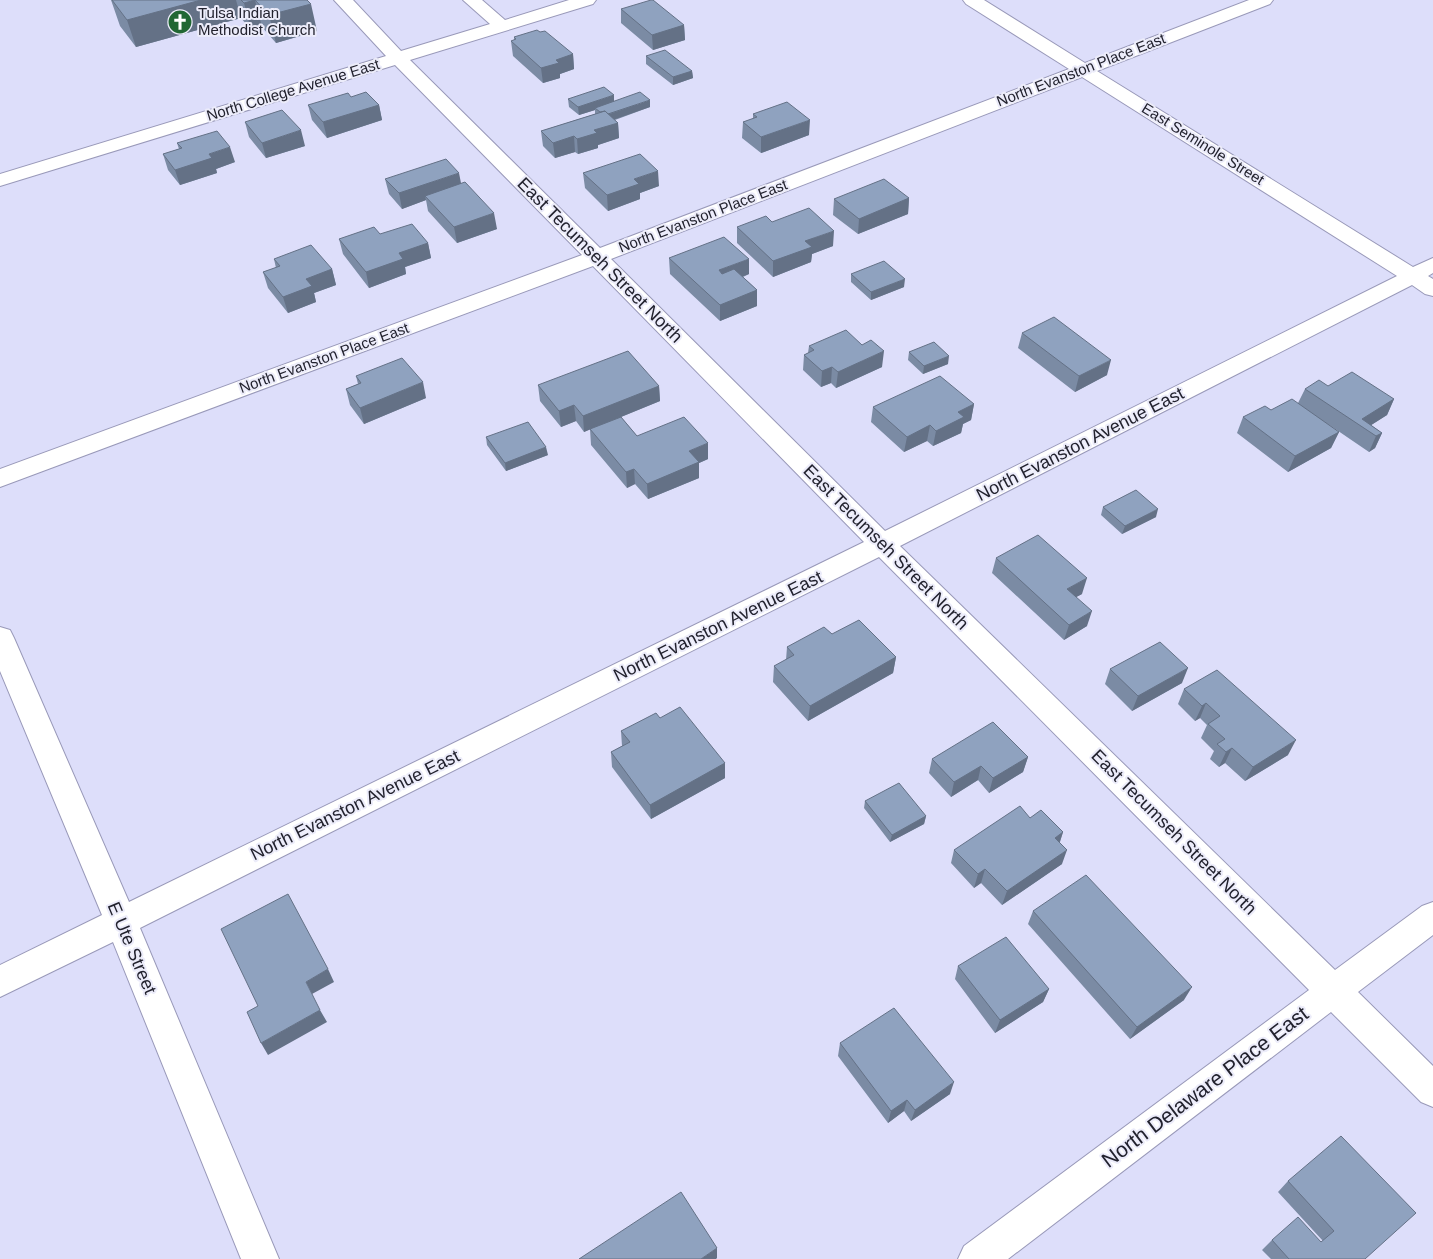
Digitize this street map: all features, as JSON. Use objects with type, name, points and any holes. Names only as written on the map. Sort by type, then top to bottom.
[{"type":"street","name":"East Tecumseh Street North","points":[[343,0],[398,58],[882,544],[1433,1090]]},
{"type":"street","points":[[472,0],[502,26]]},
{"type":"street","name":"North College Avenue East","points":[[0,180],[587,0]]},
{"type":"street","name":"East Seminole Street","points":[[972,0],[1426,276]]},
{"type":"street","name":"North Evanston Place East","points":[[0,478],[597,257],[1264,0]]},
{"type":"street","name":"North Evanston Avenue East","points":[[0,982],[1426,276]]},
{"type":"street","name":"E Ute Street","points":[[0,638],[121,921],[260,1259]]},
{"type":"street","name":"North Delaware Place East","points":[[977,1259],[1333,989],[1433,916]]},
{"type":"building","points":[[112,0],[201,0],[127,20]]},
{"type":"building","points":[[241,0],[255,0],[244,3]]},
{"type":"building","points":[[255,0],[307,0],[311,4],[269,15]]},
{"type":"building","points":[[651,0],[684,25],[652,35],[621,9]]},
{"type":"building","points":[[537,30],[540,32],[545,31],[573,54],[556,60],[559,63],[541,68],[511,41],[516,39],[514,37]]},
{"type":"building","points":[[665,50],[692,71],[673,77],[646,56]]},
{"type":"building","points":[[604,87],[614,95],[578,107],[568,99]]},
{"type":"building","points":[[366,92],[379,105],[323,122],[308,105],[348,93],[351,97]]},
{"type":"building","points":[[640,92],[650,100],[608,114],[605,111],[600,112],[595,108]]},
{"type":"building","points":[[787,102],[810,120],[761,137],[743,122],[757,117],[753,114]]},
{"type":"building","points":[[282,110],[301,130],[262,143],[245,122]]},
{"type":"building","points":[[605,111],[618,123],[594,130],[597,133],[577,139],[574,136],[553,143],[541,131]]},
{"type":"building","points":[[217,131],[230,147],[209,154],[212,158],[175,170],[163,154],[182,148],[177,143]]},
{"type":"building","points":[[640,154],[658,171],[634,179],[639,184],[607,195],[583,173]]},
{"type":"building","points":[[446,159],[459,173],[399,193],[385,179]]},
{"type":"building","points":[[884,179],[909,198],[859,219],[834,199]]},
{"type":"building","points":[[465,182],[494,213],[454,227],[425,196]]},
{"type":"building","points":[[809,208],[834,231],[805,241],[812,247],[773,261],[737,227],[766,216],[772,222]]},
{"type":"building","points":[[412,224],[428,243],[399,253],[403,259],[366,272],[339,239],[374,227],[380,234]]},
{"type":"building","points":[[724,237],[749,259],[719,270],[722,274],[734,269],[757,290],[720,305],[669,258]]},
{"type":"building","points":[[311,245],[332,269],[306,279],[312,286],[283,297],[263,272],[280,266],[274,259]]},
{"type":"building","points":[[884,261],[905,279],[871,292],[851,274]]},
{"type":"building","points":[[1054,317],[1111,360],[1079,376],[1022,333]]},
{"type":"building","points":[[846,330],[862,345],[871,340],[884,351],[838,372],[832,367],[822,371],[804,355],[814,350],[809,346]]},
{"type":"building","points":[[934,342],[949,356],[924,366],[909,352]]},
{"type":"building","points":[[628,351],[659,386],[583,416],[574,405],[559,411],[538,385]]},
{"type":"building","points":[[402,358],[423,382],[360,408],[346,389],[361,383],[356,376]]},
{"type":"building","points":[[1352,372],[1394,399],[1362,419],[1382,433],[1376,436],[1305,389],[1319,380],[1328,386]]},
{"type":"building","points":[[940,376],[974,404],[958,412],[964,417],[936,431],[930,425],[907,437],[873,407]]},
{"type":"building","points":[[1292,399],[1339,432],[1295,456],[1243,417],[1265,406],[1271,410]]},
{"type":"building","points":[[621,417],[637,436],[684,417],[708,443],[689,451],[699,462],[647,484],[634,469],[626,472],[590,429]]},
{"type":"building","points":[[528,422],[546,447],[505,463],[486,437]]},
{"type":"building","points":[[1136,490],[1158,509],[1125,526],[1103,507]]},
{"type":"building","points":[[1038,535],[1087,578],[1067,589],[1092,611],[1069,625],[996,558]]},
{"type":"building","points":[[859,620],[896,657],[810,706],[774,666],[794,655],[787,647],[824,627],[832,634]]},
{"type":"building","points":[[1160,642],[1188,668],[1138,696],[1110,669]]},
{"type":"building","points":[[1217,670],[1296,740],[1253,767],[1232,748],[1226,752],[1217,744],[1225,739],[1208,724],[1220,716],[1206,703],[1202,706],[1184,689]]},
{"type":"building","points":[[680,707],[725,763],[650,805],[611,752],[630,742],[621,731],[656,713],[660,718]]},
{"type":"building","points":[[993,722],[1028,757],[993,778],[981,766],[954,782],[932,759]]},
{"type":"building","points":[[899,783],[926,816],[892,835],[865,801]]},
{"type":"building","points":[[1020,806],[1030,818],[1041,810],[1063,832],[1055,838],[1067,850],[1007,891],[985,869],[978,874],[954,850]]},
{"type":"building","points":[[1086,875],[1192,987],[1137,1027],[1033,911]]},
{"type":"building","points":[[288,894],[328,969],[306,982],[320,1010],[261,1043],[247,1012],[258,1006],[221,929]]},
{"type":"building","points":[[1006,937],[1049,989],[1000,1020],[958,966]]},
{"type":"building","points":[[894,1008],[954,1082],[915,1110],[907,1100],[891,1111],[840,1043]]},
{"type":"building","points":[[1341,1136],[1416,1213],[1365,1259],[1289,1259],[1272,1240],[1298,1217],[1321,1242],[1334,1231],[1288,1181]]},
{"type":"building","points":[[681,1192],[717,1248],[701,1259],[579,1259]]},
{"type":"place","name":"Tulsa Indian Methodist Church","points":[[180,22]]}]
